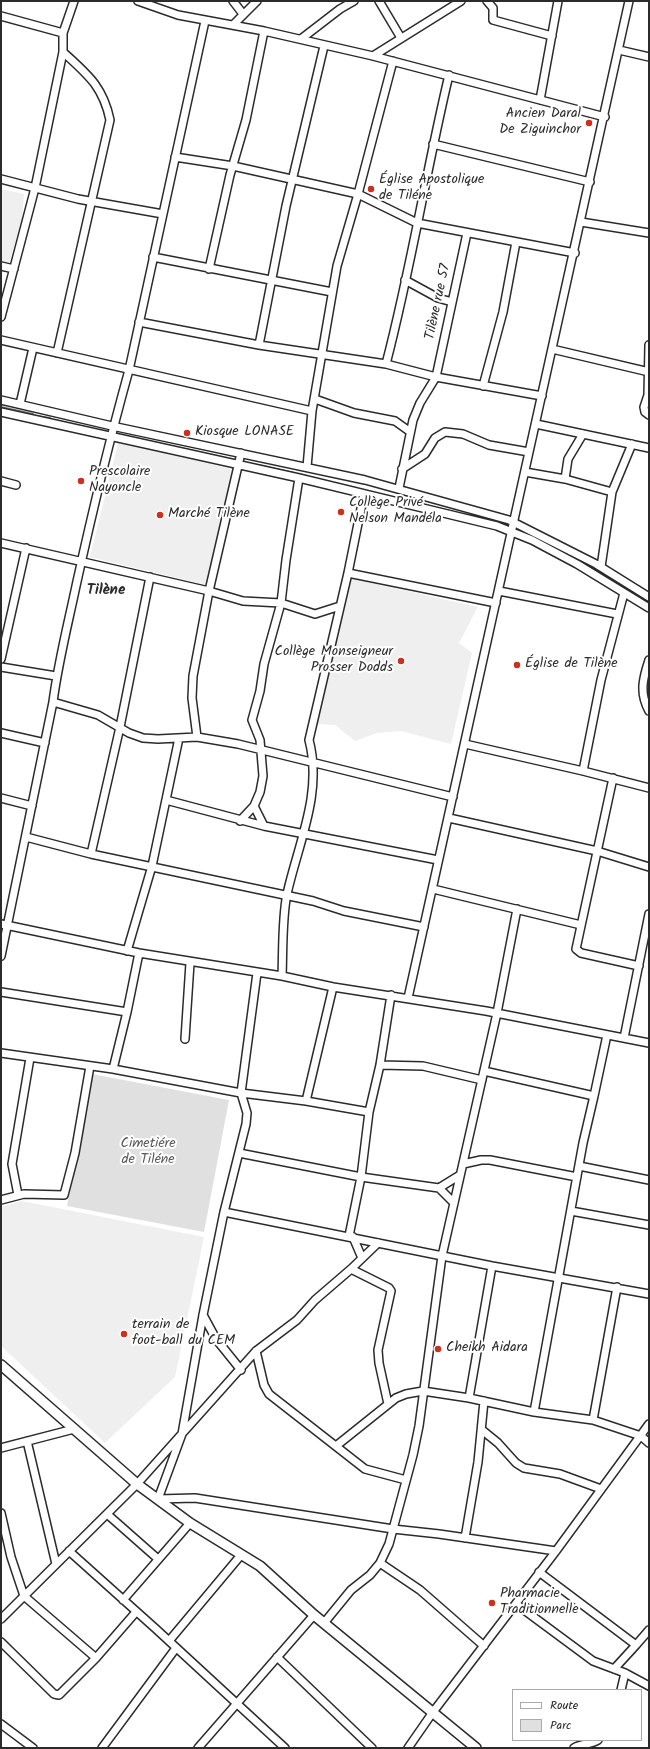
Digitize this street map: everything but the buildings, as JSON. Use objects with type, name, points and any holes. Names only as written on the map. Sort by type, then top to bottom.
[{"type":"main road","points":[[1,1365],[137,1484],[190,1523],[260,1566],[314,1615],[476,1748]]},
{"type":"street","points":[[1,317],[35,188],[63,52],[63,33],[74,1]]},
{"type":"street","points":[[233,1],[243,14]]},
{"type":"street","points":[[233,25],[257,1]]},
{"type":"street","points":[[301,39],[340,9],[354,1]]},
{"type":"street","points":[[379,1],[401,38]]},
{"type":"street","points":[[446,1],[450,8]]},
{"type":"street","points":[[373,56],[461,1]]},
{"type":"street","points":[[487,1],[493,8],[493,20],[552,36]]},
{"type":"street","points":[[540,100],[558,1]]},
{"type":"street","points":[[408,998],[433,889],[438,860],[454,798],[529,452],[582,222],[630,1]]},
{"type":"street","points":[[142,2],[178,15],[264,31],[301,39],[324,46],[373,56],[605,117]]},
{"type":"street","points":[[1,16],[63,33]]},
{"type":"street","points":[[1,956],[4,925],[26,837],[53,702],[56,676],[81,561],[111,437],[112,426],[129,370],[205,21]]},
{"type":"street","points":[[209,269],[233,166],[246,120],[264,31]]},
{"type":"street","points":[[259,345],[293,180],[324,46]]},
{"type":"street","points":[[619,50],[649,57]]},
{"type":"street","points":[[57,353],[110,120],[107,103],[99,89],[63,52]]},
{"type":"street","points":[[307,467],[312,411],[332,292],[342,248],[358,194],[393,61]]},
{"type":"street","points":[[386,364],[449,75]]},
{"type":"street","points":[[433,144],[590,182]]},
{"type":"street","points":[[175,157],[233,166],[358,194],[417,223],[575,253]]},
{"type":"street","points":[[1,179],[91,201],[163,214]]},
{"type":"street","points":[[582,222],[649,233]]},
{"type":"street","name":"Tilène rue 57","points":[[399,488],[409,431],[420,403],[436,376],[467,233]]},
{"type":"street","points":[[483,386],[503,312],[516,242]]},
{"type":"street","points":[[153,257],[332,292]]},
{"type":"street","points":[[1,266],[14,269]]},
{"type":"street","points":[[405,280],[438,298],[452,302]]},
{"type":"street","points":[[139,322],[259,345],[386,364],[483,386],[542,396]]},
{"type":"street","points":[[1,340],[312,411]]},
{"type":"street","points":[[649,345],[648,395],[644,407],[645,412],[649,415]]},
{"type":"street","points":[[20,404],[33,348]]},
{"type":"street","points":[[552,349],[649,372]]},
{"type":"street","points":[[315,399],[354,413],[395,421],[409,431]]},
{"type":"street","points":[[1,400],[112,426],[399,488],[514,521],[601,567],[649,597]]},
{"type":"street","points":[[1,412],[298,478],[512,531],[577,564],[649,608]]},
{"type":"street","points":[[536,424],[649,448]]},
{"type":"street","points":[[402,468],[428,452],[435,438],[445,432],[463,434],[489,445],[529,452]]},
{"type":"street","points":[[565,479],[568,459],[583,434]]},
{"type":"street","points":[[601,567],[612,492],[632,444]]},
{"type":"street","points":[[198,737],[192,698],[193,676],[209,591],[240,466],[241,453]]},
{"type":"street","points":[[525,472],[565,479],[612,492]]},
{"type":"street","points":[[240,820],[254,806],[260,792],[263,776],[262,749],[252,720],[260,691],[264,664],[281,603],[298,478]]},
{"type":"street","points":[[1,481],[16,485]]},
{"type":"street","points":[[282,976],[286,896],[308,822],[314,764],[309,740],[348,573],[364,494]]},
{"type":"street","points":[[1,543],[209,591],[243,601],[281,603],[315,614],[340,606]]},
{"type":"street","points":[[1,659],[26,548]]},
{"type":"street","points":[[348,573],[496,603]]},
{"type":"street","points":[[91,854],[120,727],[150,577]]},
{"type":"street","points":[[499,590],[617,614]]},
{"type":"street","points":[[583,771],[601,680],[617,614],[624,593]]},
{"type":"street","points":[[649,660],[642,686],[649,711]]},
{"type":"street","points":[[1,667],[56,676]]},
{"type":"street","points":[[53,702],[98,715],[143,738],[198,737],[262,749],[314,764],[454,798]]},
{"type":"street","points":[[1,733],[45,743]]},
{"type":"street","points":[[127,951],[152,866],[179,738]]},
{"type":"street","points":[[465,744],[613,778],[649,788]]},
{"type":"street","points":[[613,778],[576,949],[577,952],[639,966]]},
{"type":"street","points":[[1,798],[32,806]]},
{"type":"street","points":[[166,800],[264,826],[438,860]]},
{"type":"street","points":[[254,806],[264,826]]},
{"type":"street","points":[[449,818],[597,851],[649,867]]},
{"type":"street","points":[[26,837],[91,854],[313,901],[344,911],[424,927]]},
{"type":"street","points":[[433,889],[581,925]]},
{"type":"street","points":[[324,1623],[351,1590],[370,1575],[380,1564],[386,1552],[393,1529],[419,1426],[442,1256],[498,1014],[517,909]]},
{"type":"street","points":[[624,1038],[639,966],[647,938],[649,914]]},
{"type":"street","points":[[4,925],[190,963],[282,976],[333,987],[408,998],[649,1043]]},
{"type":"street","points":[[113,1069],[139,953]]},
{"type":"street","points":[[185,1039],[190,963]]},
{"type":"street","points":[[257,973],[241,1093],[247,1112],[239,1153],[224,1212],[203,1315],[182,1434],[158,1499],[195,1498],[393,1529],[556,1551]]},
{"type":"street","points":[[306,1101],[333,987]]},
{"type":"street","points":[[1,992],[127,1012]]},
{"type":"street","points":[[362,1258],[351,1237],[361,1177],[369,1112],[380,1065],[391,995]]},
{"type":"street","points":[[534,1412],[558,1277],[572,1211],[577,1176],[607,1035]]},
{"type":"street","points":[[1,1053],[113,1069],[241,1093],[306,1101],[369,1112]]},
{"type":"street","points":[[18,1195],[12,1164],[30,1058]]},
{"type":"street","points":[[380,1065],[423,1066],[482,1080]]},
{"type":"street","points":[[1,1200],[30,1193],[61,1196],[66,1192],[90,1066]]},
{"type":"street","points":[[484,1071],[594,1096]]},
{"type":"street","points":[[239,1153],[361,1177],[439,1188],[454,1203]]},
{"type":"street","points":[[463,1164],[490,1160],[577,1176]]},
{"type":"street","points":[[579,1166],[649,1180]]},
{"type":"street","points":[[439,1188],[460,1175]]},
{"type":"street","points":[[572,1211],[649,1225]]},
{"type":"street","points":[[224,1212],[492,1266],[617,1287],[649,1294]]},
{"type":"street","points":[[1,1619],[137,1484],[256,1352],[287,1328],[315,1300],[378,1243]]},
{"type":"street","points":[[469,1398],[492,1266]]},
{"type":"street","points":[[351,1269],[389,1288],[391,1291],[378,1350],[388,1404]]},
{"type":"street","points":[[592,1420],[617,1287]]},
{"type":"street","points":[[203,1315],[216,1339],[241,1370]]},
{"type":"street","points":[[256,1352],[264,1385],[268,1394],[365,1469],[406,1480]]},
{"type":"street","points":[[336,1446],[388,1404],[406,1394],[423,1391],[469,1398],[534,1412],[592,1420],[641,1436],[649,1443]]},
{"type":"street","points":[[465,1538],[476,1478],[484,1401]]},
{"type":"street","points":[[408,1748],[433,1712],[556,1551],[649,1424]]},
{"type":"street","points":[[1,1448],[74,1429]]},
{"type":"street","points":[[482,1430],[498,1443],[516,1463],[524,1468],[560,1474],[601,1489]]},
{"type":"street","points":[[27,1441],[56,1564]]},
{"type":"street","points":[[1,1514],[11,1557],[24,1596],[96,1658]]},
{"type":"street","points":[[107,1514],[158,1559]]},
{"type":"street","points":[[123,1600],[190,1523]]},
{"type":"street","points":[[69,1552],[169,1641],[285,1748]]},
{"type":"street","points":[[169,1641],[241,1555]]},
{"type":"street","points":[[380,1564],[420,1590],[484,1646]]},
{"type":"street","points":[[539,1572],[636,1645]]},
{"type":"street","points":[[516,1604],[593,1661],[625,1673],[649,1686]]},
{"type":"street","points":[[1,1642],[56,1696],[60,1694],[96,1658],[136,1612]]},
{"type":"street","points":[[198,1748],[314,1615]]},
{"type":"street","points":[[614,1669],[649,1630]]},
{"type":"street","points":[[102,1748],[176,1648]]},
{"type":"street","points":[[277,1657],[372,1748]]},
{"type":"street","points":[[621,1689],[625,1673]]},
{"type":"street","points":[[1,1724],[33,1748]]},
{"type":"street","points":[[574,1748],[596,1741]]},
{"type":"shaded area","points":[[1,189],[24,194],[22,219],[9,263],[1,262]]},
{"type":"shaded area","name":"Marché Tilène","points":[[118,443],[232,469],[207,585],[90,557]]},
{"type":"shaded area","name":"Collège Monseigneur Prosser Dodds","points":[[350,578],[478,607],[459,643],[472,653],[451,744],[401,731],[377,733],[355,741],[335,725],[315,724],[322,693],[324,693],[328,681]]},
{"type":"shaded area","points":[[22,1201],[204,1237],[175,1377],[105,1443],[1,1346],[1,1207]]},
{"type":"green space","name":"Cimetiére de Tiléne","points":[[92,1074],[229,1100],[204,1232],[67,1206]]},
{"type":"waterway","points":[[1,407],[33,414]]},
{"type":"waterway","points":[[30,415],[50,418]]},
{"type":"waterway","points":[[258,465],[294,473]]},
{"type":"waterway","points":[[408,501],[504,524]]},
{"type":"waterway","points":[[522,531],[532,536]]},
{"type":"waterway","points":[[616,583],[649,603]]},
{"type":"place","name":"Ancien Daral De Ziguinchor","points":[[589,123]]},
{"type":"place","name":"Église Apostolique de Tiléne","points":[[371,189]]},
{"type":"place","name":"Kiosque LONASE","points":[[187,433]]},
{"type":"place","name":"Prescolaire Nayoncle","points":[[81,481]]},
{"type":"place","name":"Collège Privé Nelson Mandéla","points":[[341,512]]},
{"type":"place","name":"Marché Tilène","points":[[160,515]]},
{"type":"place","name":"Collège Monseigneur Prosser Dodds","points":[[401,661]]},
{"type":"place","name":"Église de Tilène","points":[[517,665]]},
{"type":"place","name":"terrain de foot-ball du CEM","points":[[124,1334]]},
{"type":"place","name":"Cheikh Aidara","points":[[438,1349]]},
{"type":"place","name":"Pharmacie Traditionnelle","points":[[492,1603]]},
{"type":"district","name":"Tilène","points":[[106,591]]}]
